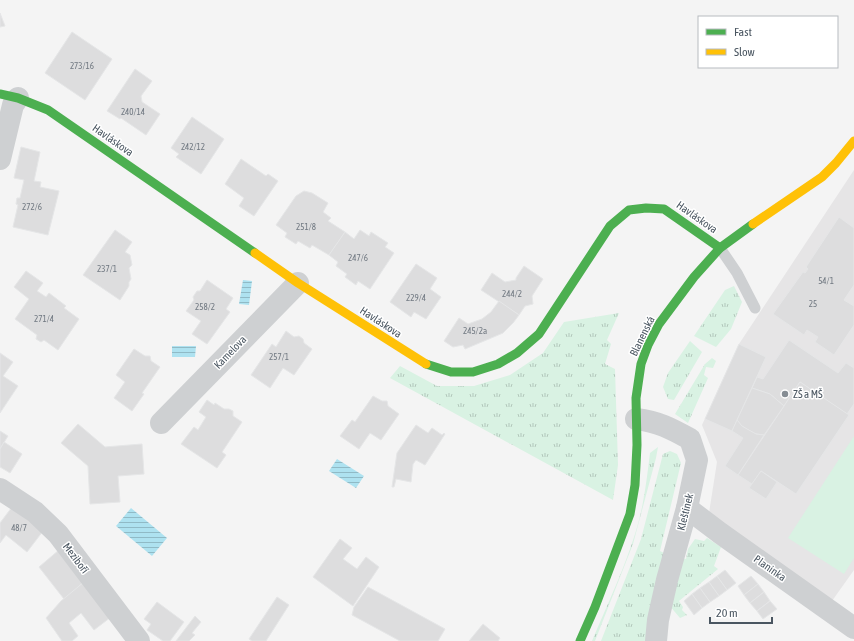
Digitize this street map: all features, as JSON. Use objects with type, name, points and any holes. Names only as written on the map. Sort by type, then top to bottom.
[{"type":"street","points":[[0,159],[13,105],[9,96]]},
{"type":"street","name":"Havláskova","points":[[9,96],[48,110],[298,283],[424,364],[451,372],[473,372],[498,364],[517,353],[539,334],[610,226],[629,210],[646,208],[664,209],[720,248]]},
{"type":"street","name":"Blanenská","points":[[580,641],[595,607],[630,514],[635,485],[636,398],[641,364],[648,345],[659,324],[694,277],[720,248],[822,177],[836,163],[854,140]]},
{"type":"street","name":"Kamelova","points":[[162,422],[298,283]]},
{"type":"street","name":"Kleštínek","points":[[636,419],[653,421],[667,426],[690,439],[697,460],[687,508],[667,580],[658,620],[656,641]]},
{"type":"street","name":"Meziboří","points":[[0,489],[35,512],[58,534],[139,641]]},
{"type":"street","name":"Planinka","points":[[687,508],[854,628]]},
{"type":"lane","points":[[720,248],[737,273],[755,308]]},
{"type":"shaded area","name":"ZŠ a MŠ","points":[[854,170],[854,570],[832,601],[709,513],[717,462],[702,425],[739,344]]},
{"type":"green space","points":[[734,286],[742,302],[731,329],[716,347],[694,336],[725,290]]},
{"type":"green space","points":[[619,313],[607,340],[611,344],[605,364],[615,369],[618,465],[613,500],[390,378],[400,366],[437,386],[474,386],[510,375],[543,353],[564,322]]},
{"type":"green space","points":[[690,341],[702,352],[674,400],[668,399],[663,387],[668,373]]},
{"type":"green space","points":[[712,358],[716,361],[713,368],[706,367],[704,375],[708,378],[688,423],[675,414],[705,364]]},
{"type":"green space","points":[[854,436],[854,558],[844,574],[788,538]]},
{"type":"green space","points":[[658,447],[633,544],[595,641],[592,641],[634,537],[643,502],[650,453]]},
{"type":"green space","points":[[670,451],[677,454],[681,463],[660,551],[664,553],[650,641],[601,641],[641,539],[663,454]]},
{"type":"green space","points":[[707,538],[721,547],[714,566],[718,569],[679,601],[683,607],[682,610],[687,615],[680,618],[669,605],[681,558],[686,559],[688,549],[695,539],[704,541]]},
{"type":"water","points":[[243,280],[252,281],[249,305],[239,304]]},
{"type":"water","points":[[172,346],[196,346],[195,357],[172,357]]},
{"type":"water","points":[[337,459],[364,476],[356,488],[329,471]]},
{"type":"water","points":[[131,508],[167,538],[152,556],[116,526]]},
{"type":"building","points":[[0,13],[5,26],[0,27]]},
{"type":"building","points":[[72,32],[112,59],[85,100],[45,73]]},
{"type":"building","points":[[135,69],[152,81],[141,96],[142,102],[160,114],[146,135],[121,118],[120,119],[107,111]]},
{"type":"building","points":[[192,117],[224,139],[201,174],[176,157],[179,154],[171,148]]},
{"type":"building","points":[[21,147],[40,152],[34,181],[41,182],[40,187],[59,191],[48,235],[13,227],[18,205],[16,204],[17,198],[20,198],[24,180],[14,178]]},
{"type":"building","points":[[241,159],[266,176],[268,174],[278,181],[254,216],[239,206],[244,198],[225,184]]},
{"type":"building","points":[[304,191],[312,193],[328,203],[323,212],[331,218],[328,221],[345,232],[329,255],[312,245],[310,248],[298,241],[296,244],[285,237],[287,233],[276,225],[296,196]]},
{"type":"building","points":[[839,217],[854,228],[854,285],[844,300],[854,306],[854,325],[834,355],[815,342],[818,337],[807,330],[804,335],[773,314],[803,272],[805,273],[808,269],[806,267]]},
{"type":"building","points":[[115,230],[132,242],[125,252],[130,255],[132,265],[129,268],[131,279],[129,286],[120,300],[83,275]]},
{"type":"building","points":[[360,230],[369,236],[371,232],[388,243],[385,247],[394,253],[370,289],[358,281],[356,285],[345,277],[347,274],[336,266],[338,262],[329,255],[345,232],[354,239]]},
{"type":"building","points":[[416,264],[437,278],[430,289],[441,297],[426,319],[414,312],[411,317],[390,302]]},
{"type":"building","points":[[524,266],[543,279],[532,296],[533,304],[525,306],[519,315],[481,290],[492,273],[505,282],[516,280]]},
{"type":"building","points":[[26,271],[43,283],[37,291],[46,297],[49,293],[66,306],[64,308],[79,319],[58,350],[44,340],[41,342],[36,339],[37,335],[15,319],[29,299],[14,287]]},
{"type":"building","points":[[207,280],[233,298],[226,309],[230,312],[207,344],[192,334],[201,321],[186,311],[194,300],[193,297],[197,291],[200,291]]},
{"type":"building","points":[[499,301],[519,315],[503,333],[465,349],[463,345],[453,347],[444,341],[459,318],[468,324],[482,319],[491,312]]},
{"type":"building","points":[[286,331],[294,337],[299,336],[303,339],[304,343],[312,349],[294,375],[283,368],[270,388],[251,375],[272,344],[276,347]]},
{"type":"building","points":[[789,340],[838,373],[846,363],[854,368],[854,404],[847,414],[800,382],[784,406],[770,394],[752,388],[757,377],[763,379]]},
{"type":"building","points":[[739,344],[766,357],[732,431],[705,419]]},
{"type":"building","points":[[134,349],[145,356],[150,356],[151,361],[160,367],[142,393],[144,394],[132,411],[114,398],[125,382],[116,375]]},
{"type":"building","points":[[0,353],[13,362],[3,376],[18,386],[0,413]]},
{"type":"building","points":[[800,382],[849,415],[796,494],[761,471],[752,484],[738,475]]},
{"type":"building","points":[[752,388],[770,394],[784,406],[764,435],[756,434],[747,429],[737,420]]},
{"type":"building","points":[[373,396],[382,401],[387,401],[388,406],[399,414],[381,440],[370,433],[359,449],[340,436],[352,420],[355,422]]},
{"type":"building","points":[[207,400],[214,405],[215,403],[224,409],[233,411],[233,416],[242,422],[222,452],[226,455],[217,468],[181,444],[194,427],[198,430],[206,417],[199,412]]},
{"type":"building","points":[[737,420],[742,426],[756,434],[764,435],[738,475],[725,466],[743,438],[732,431]]},
{"type":"building","points":[[78,424],[105,447],[142,444],[144,474],[118,476],[120,502],[90,504],[88,466],[61,443]]},
{"type":"building","points":[[416,425],[428,433],[432,428],[442,435],[444,433],[445,434],[425,465],[416,460],[413,464],[411,482],[396,479],[394,487],[392,487],[397,453]]},
{"type":"building","points":[[0,431],[8,436],[0,449]]},
{"type":"building","points":[[4,442],[22,454],[10,473],[0,467],[0,449]]},
{"type":"building","points":[[761,471],[777,482],[766,499],[749,488]]},
{"type":"building","points":[[12,507],[43,531],[27,552],[6,535],[0,543],[0,523]]},
{"type":"building","points":[[340,539],[352,548],[343,559],[357,569],[366,557],[379,567],[353,606],[313,577]]},
{"type":"building","points":[[59,550],[84,582],[64,599],[39,567]]},
{"type":"building","points":[[725,570],[736,583],[727,590],[717,576]]},
{"type":"building","points":[[717,576],[727,590],[719,596],[709,582]]},
{"type":"building","points":[[751,576],[758,584],[744,595],[738,586]]},
{"type":"building","points":[[84,582],[111,617],[94,630],[81,613],[69,623],[78,636],[72,641],[62,641],[46,618],[61,601]]},
{"type":"building","points":[[709,582],[719,596],[710,602],[700,588]]},
{"type":"building","points":[[758,584],[764,592],[750,603],[744,595]]},
{"type":"building","points":[[368,587],[445,629],[438,641],[400,641],[352,615],[354,607]]},
{"type":"building","points":[[700,588],[710,602],[702,608],[692,594]]},
{"type":"building","points":[[764,592],[770,601],[757,611],[750,603]]},
{"type":"building","points":[[692,594],[702,608],[694,615],[684,601]]},
{"type":"building","points":[[277,597],[289,605],[266,641],[252,641],[249,639]]},
{"type":"building","points":[[770,601],[777,609],[763,619],[757,611]]},
{"type":"building","points":[[157,602],[184,622],[170,641],[163,641],[147,630],[151,624],[144,619]]},
{"type":"building","points":[[195,616],[201,622],[192,633],[195,635],[189,641],[176,641]]},
{"type":"building","points":[[483,624],[500,638],[498,641],[469,641]]},
{"type":"traffic: fast","points":[[0,94],[18,98],[48,110],[255,253]]},
{"type":"traffic: fast","points":[[426,364],[451,372],[473,372],[498,364],[517,353],[539,334],[610,226],[629,210],[646,208],[664,209],[720,248]]},
{"type":"traffic: fast","points":[[580,641],[595,607],[630,514],[635,485],[637,445],[636,398],[641,364],[648,345],[659,324],[694,277],[720,248],[753,224]]},
{"type":"traffic: slow","points":[[753,224],[822,177],[854,141]]},
{"type":"traffic: slow","points":[[255,253],[298,283],[426,364]]},
{"type":"place","name":"ZŠ a MŠ","points":[[785,394]]}]
